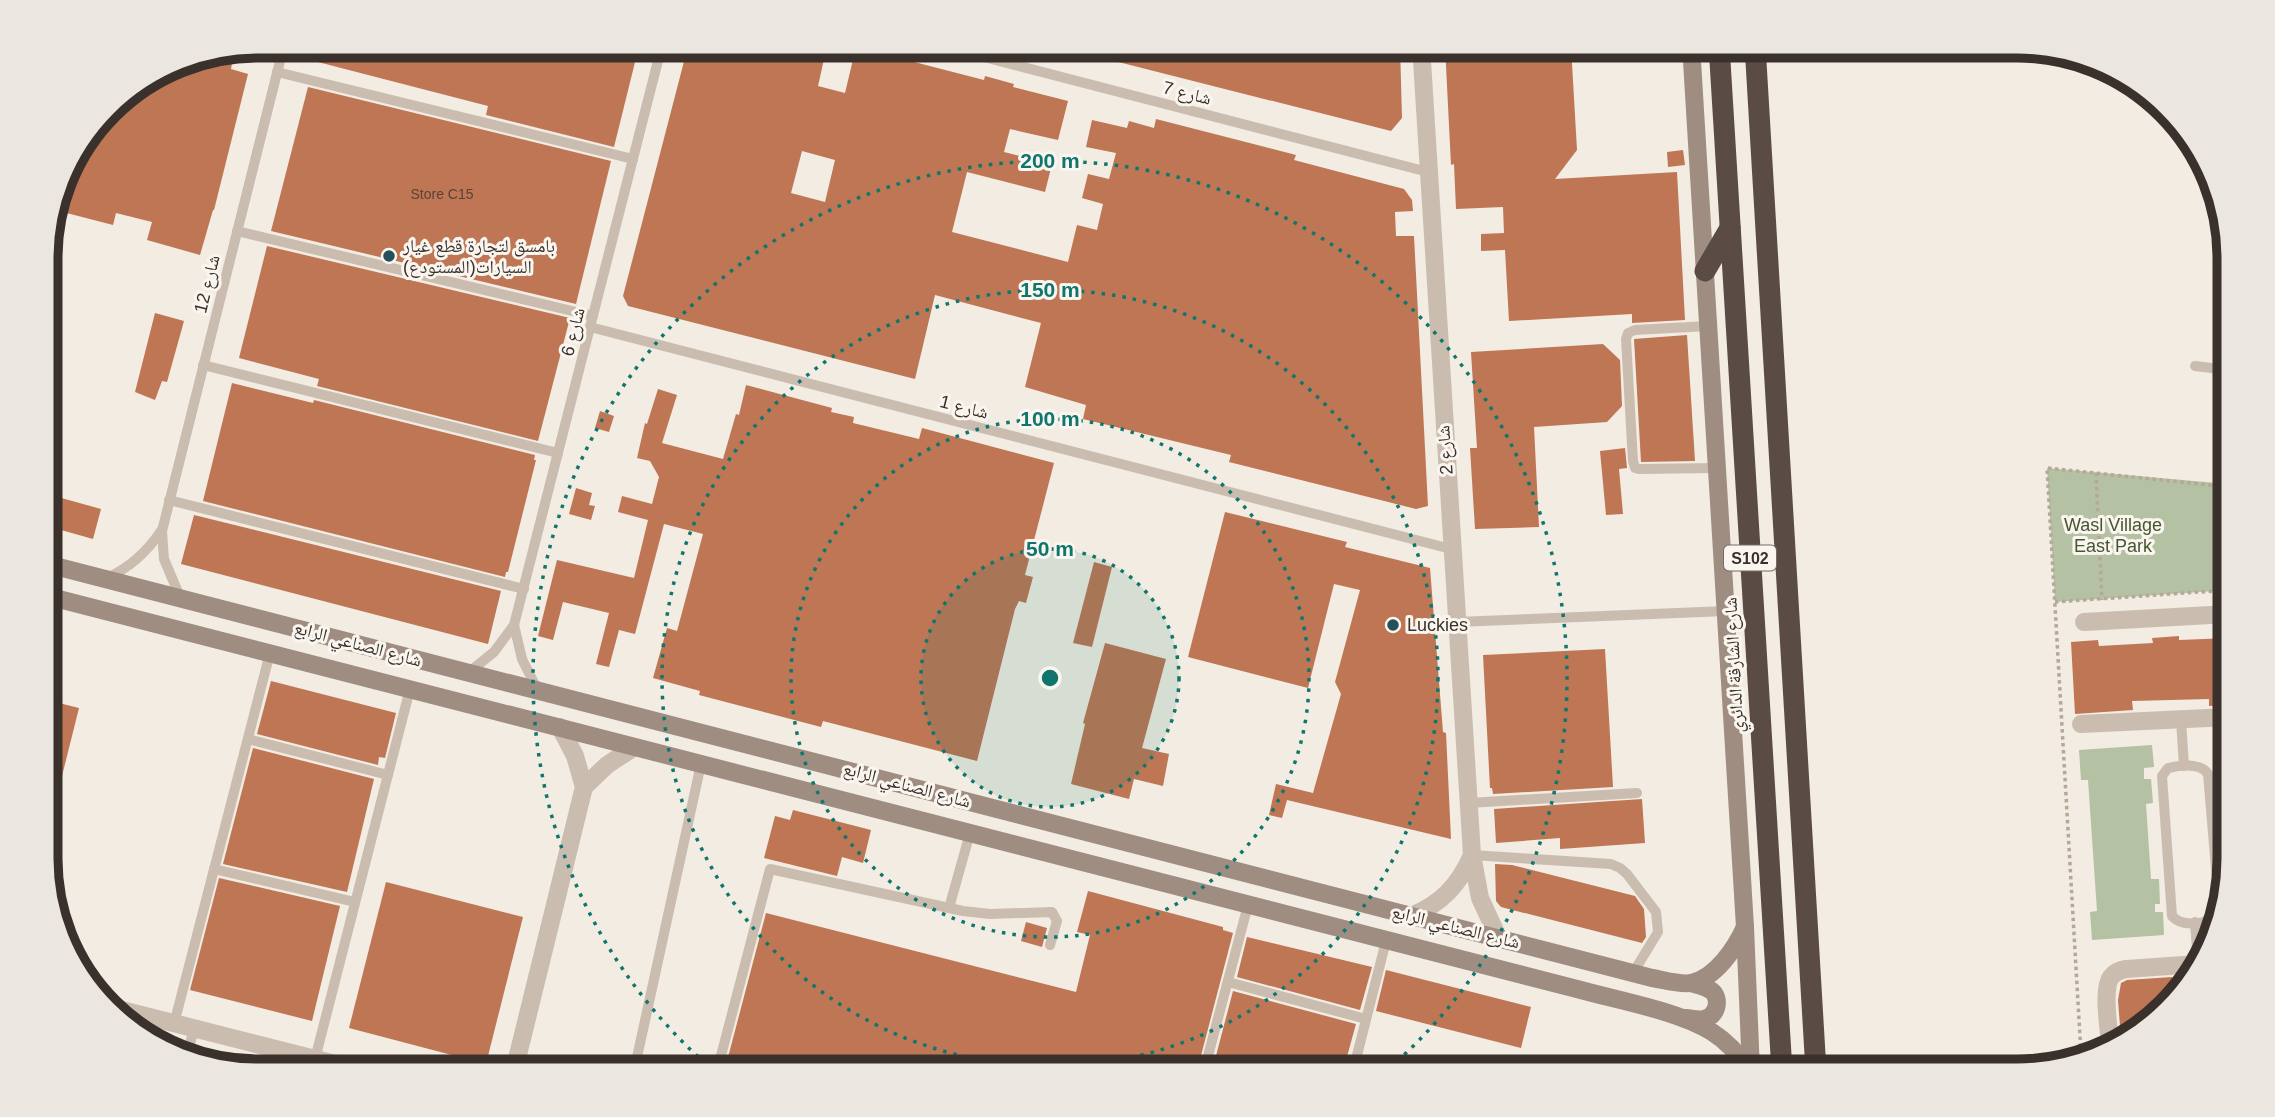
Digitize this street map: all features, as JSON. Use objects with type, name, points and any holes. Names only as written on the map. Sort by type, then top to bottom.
[{"type":"highway","name":"شارع الشارقة الدائري","points":[[1720,58],[1781,1059]]},
{"type":"highway","name":"S102","points":[[1756,58],[1814,1059]]},
{"type":"highway","points":[[1705,271],[1730,228]]},
{"type":"main road","points":[[1692,58],[1745,927],[1750,1059]]},
{"type":"main road","name":"شارع الصناعي الرابع","points":[[58,567],[1652,978],[1692,983]]},
{"type":"main road","name":"شارع الصناعي الرابع","points":[[58,599],[1679,1017],[1713,1033],[1728,1044],[1741,1059]]},
{"type":"main road","points":[[1692,983],[1718,966],[1738,942],[1745,927]]},
{"type":"main road","points":[[1679,1017],[1705,1019],[1712,1016],[1716,1010],[1715,995],[1710,989],[1692,983]]},
{"type":"street","name":"شارع 2","points":[[1422,58],[1472,855],[1480,898],[1498,937]]},
{"type":"street","points":[[2084,622],[2217,615]]},
{"type":"street","points":[[2081,724],[2217,718]]},
{"type":"street","points":[[517,1059],[584,787],[575,756],[560,727]]},
{"type":"street","points":[[584,787],[607,765],[633,748]]},
{"type":"street","points":[[1411,916],[1427,909],[1449,893],[1465,872],[1472,855]]},
{"type":"street","points":[[2109,1037],[2106,993],[2111,977],[2126,969],[2186,965]]},
{"type":"street","points":[[129,1012],[315,1059]]},
{"type":"lane","name":"شارع 12","points":[[181,597],[164,559],[162,531],[281,58]]},
{"type":"lane","name":"شارع 6","points":[[468,673],[494,652],[514,625],[659,58]]},
{"type":"lane","name":"شارع 7","points":[[1004,58],[1428,172]]},
{"type":"lane","points":[[277,72],[633,159]]},
{"type":"lane","name":"شارع 1","points":[[237,232],[591,322],[1451,549]]},
{"type":"lane","points":[[1708,326],[1635,330],[1628,333],[1626,339],[1633,461],[1635,468],[1639,469],[1717,468]]},
{"type":"lane","points":[[203,365],[558,453]]},
{"type":"lane","points":[[2195,366],[2217,368]]},
{"type":"lane","points":[[169,500],[524,589]]},
{"type":"lane","name":"شارع 12","points":[[105,579],[132,564],[162,531]]},
{"type":"lane","points":[[1456,622],[1726,611]]},
{"type":"lane","name":"شارع 6","points":[[514,625],[522,659],[537,689]]},
{"type":"lane","points":[[174,1024],[270,653]]},
{"type":"lane","points":[[315,1059],[410,689]]},
{"type":"lane","points":[[2181,719],[2184,766]]},
{"type":"lane","points":[[248,739],[388,775]]},
{"type":"lane","points":[[637,1059],[701,764]]},
{"type":"lane","points":[[2208,920],[2177,922],[2171,913],[2162,776],[2168,768],[2202,767],[2208,774],[2216,874]]},
{"type":"lane","points":[[1469,803],[1637,793]]},
{"type":"lane","points":[[949,908],[970,833]]},
{"type":"lane","points":[[1472,855],[1611,864],[1620,868],[1656,912],[1658,932],[1633,973]]},
{"type":"lane","points":[[214,869],[355,902]]},
{"type":"lane","points":[[719,1059],[770,869],[949,908],[990,914],[1052,912],[1057,921],[1050,945]]},
{"type":"lane","points":[[1207,1059],[1248,905]]},
{"type":"lane","points":[[2195,922],[2197,948]]},
{"type":"lane","points":[[1356,1059],[1386,941]]},
{"type":"lane","points":[[1228,982],[1366,1018]]},
{"type":"lane","points":[[189,1047],[194,1029]]},
{"type":"path","points":[[2081,1049],[2047,468],[2217,485]]},
{"type":"path","points":[[2096,473],[2104,621]]},
{"type":"path","points":[[2055,602],[2217,591]]},
{"type":"green space","name":"Wasl Village East Park","points":[[2047,468],[2217,483],[2217,591],[2055,602]]},
{"type":"green space","points":[[2152,745],[2154,767],[2144,768],[2144,779],[2151,779],[2153,803],[2146,804],[2151,879],[2159,879],[2160,904],[2155,904],[2155,912],[2163,912],[2164,935],[2092,940],[2090,912],[2097,911],[2088,780],[2081,780],[2079,750]]},
{"type":"building","points":[[315,58],[636,58],[614,147],[486,115],[488,106],[314,61]]},
{"type":"building","points":[[685,58],[824,58],[818,86],[845,93],[853,58],[899,58],[984,80],[985,76],[1014,84],[1013,87],[1068,101],[1058,140],[1010,129],[1004,152],[1052,164],[1045,192],[967,172],[952,232],[1068,262],[1077,225],[1097,230],[1103,204],[1082,198],[1088,174],[1109,179],[1116,153],[1086,147],[1092,120],[1127,128],[1129,121],[1154,128],[1156,119],[1296,155],[1294,160],[1404,189],[1412,200],[1413,211],[1395,212],[1396,236],[1414,236],[1428,506],[1416,509],[1229,462],[1231,455],[1083,419],[1086,405],[1025,387],[1041,323],[935,295],[915,379],[628,306],[623,296]],"holes":[[[802,151],[835,160],[825,202],[791,193]]]},
{"type":"building","points":[[1103,58],[1400,58],[1402,118],[1391,131]]},
{"type":"building","points":[[1446,58],[1572,58],[1577,150],[1555,179],[1677,172],[1685,320],[1632,323],[1632,314],[1509,321],[1505,250],[1481,251],[1481,234],[1504,233],[1503,207],[1456,209],[1454,164],[1451,165]]},
{"type":"building","points":[[233,59],[231,69],[248,74],[200,255],[147,240],[152,222],[116,213],[113,225],[64,212],[78,169],[99,136],[126,107],[169,78]]},
{"type":"building","points":[[308,87],[611,161],[576,304],[271,231]]},
{"type":"building","points":[[1683,150],[1685,165],[1668,167],[1667,152]]},
{"type":"building","points":[[267,246],[570,318],[538,441],[317,386],[319,379],[239,358]]},
{"type":"building","points":[[155,313],[184,321],[167,382],[162,381],[155,400],[135,392]]},
{"type":"building","points":[[1687,335],[1695,461],[1641,462],[1634,339]]},
{"type":"building","points":[[1603,344],[1620,360],[1622,406],[1607,422],[1534,427],[1539,527],[1475,529],[1470,448],[1477,448],[1471,352]]},
{"type":"building","points":[[232,383],[313,403],[314,400],[535,455],[536,460],[505,577],[203,501]]},
{"type":"building","points":[[746,385],[832,408],[831,412],[854,417],[853,423],[919,439],[922,428],[1054,463],[1025,575],[1033,577],[1026,603],[1019,601],[1015,609],[977,761],[823,721],[821,727],[699,695],[700,691],[653,678],[667,628],[677,631],[703,534],[664,524],[635,634],[619,630],[609,667],[596,664],[609,613],[563,602],[553,640],[538,636],[557,560],[634,578],[648,520],[618,512],[622,496],[652,504],[659,477],[650,461],[637,458],[645,423],[647,424],[658,389],[677,395],[662,443],[723,459],[736,414],[739,415]]},
{"type":"building","points":[[600,411],[614,416],[609,432],[595,428]]},
{"type":"building","points":[[1625,448],[1627,468],[1619,469],[1623,514],[1606,515],[1600,451]]},
{"type":"building","points":[[576,488],[592,493],[589,505],[595,506],[591,520],[569,514]]},
{"type":"building","points":[[58,497],[101,509],[93,539],[58,529]]},
{"type":"building","points":[[1225,512],[1347,542],[1345,547],[1430,568],[1443,732],[1446,733],[1451,839],[1287,800],[1282,818],[1269,815],[1276,784],[1313,793],[1341,694],[1335,682],[1360,590],[1334,584],[1308,688],[1188,657]]},
{"type":"building","points":[[194,515],[501,591],[488,644],[181,564]]},
{"type":"building","points":[[1094,562],[1112,567],[1092,647],[1073,643]]},
{"type":"building","points":[[2179,636],[2179,640],[2217,638],[2217,706],[2209,706],[2209,699],[2132,701],[2133,710],[2075,714],[2071,642],[2098,640],[2099,646],[2153,643],[2152,638]]},
{"type":"building","points":[[1105,643],[1166,659],[1142,748],[1169,754],[1163,786],[1134,779],[1129,799],[1071,784],[1085,724],[1083,723]]},
{"type":"building","points":[[1605,649],[1613,787],[1493,794],[1490,788],[1483,655]]},
{"type":"building","points":[[271,681],[396,713],[385,758],[379,757],[378,765],[257,734]]},
{"type":"building","points":[[58,703],[79,708],[58,792]]},
{"type":"building","points":[[253,748],[374,779],[347,892],[223,864]]},
{"type":"building","points":[[1642,799],[1645,843],[1560,849],[1560,838],[1496,843],[1494,809]]},
{"type":"building","points":[[793,810],[871,830],[863,863],[842,857],[837,876],[764,858],[775,816],[790,820]]},
{"type":"building","points":[[1495,864],[1512,865],[1635,896],[1644,909],[1646,937],[1642,943],[1501,907],[1496,901]]},
{"type":"building","points":[[219,878],[340,906],[312,1021],[190,990]]},
{"type":"building","points":[[386,882],[523,917],[487,1059],[467,1059],[349,1028]]},
{"type":"building","points":[[1088,891],[1223,927],[1223,930],[1233,933],[1200,1059],[728,1059],[766,913],[1076,992],[1090,935],[1077,932]]},
{"type":"building","points":[[1026,922],[1047,928],[1042,947],[1021,941]]},
{"type":"building","points":[[1247,937],[1372,967],[1360,1010],[1237,977]]},
{"type":"building","points":[[1386,970],[1531,1007],[1521,1048],[1376,1011]]},
{"type":"building","points":[[2172,977],[2172,980],[2176,980],[2149,1010],[2120,1030],[2118,1000],[2121,983],[2127,980]]},
{"type":"building","points":[[1233,991],[1356,1024],[1346,1059],[1215,1059]]},
{"type":"place","name":"بامسق لتجارة قطع غيار السيارات(المستودع)","points":[[389,256]]},
{"type":"place","name":"Luckies","points":[[1393,625]]}]
